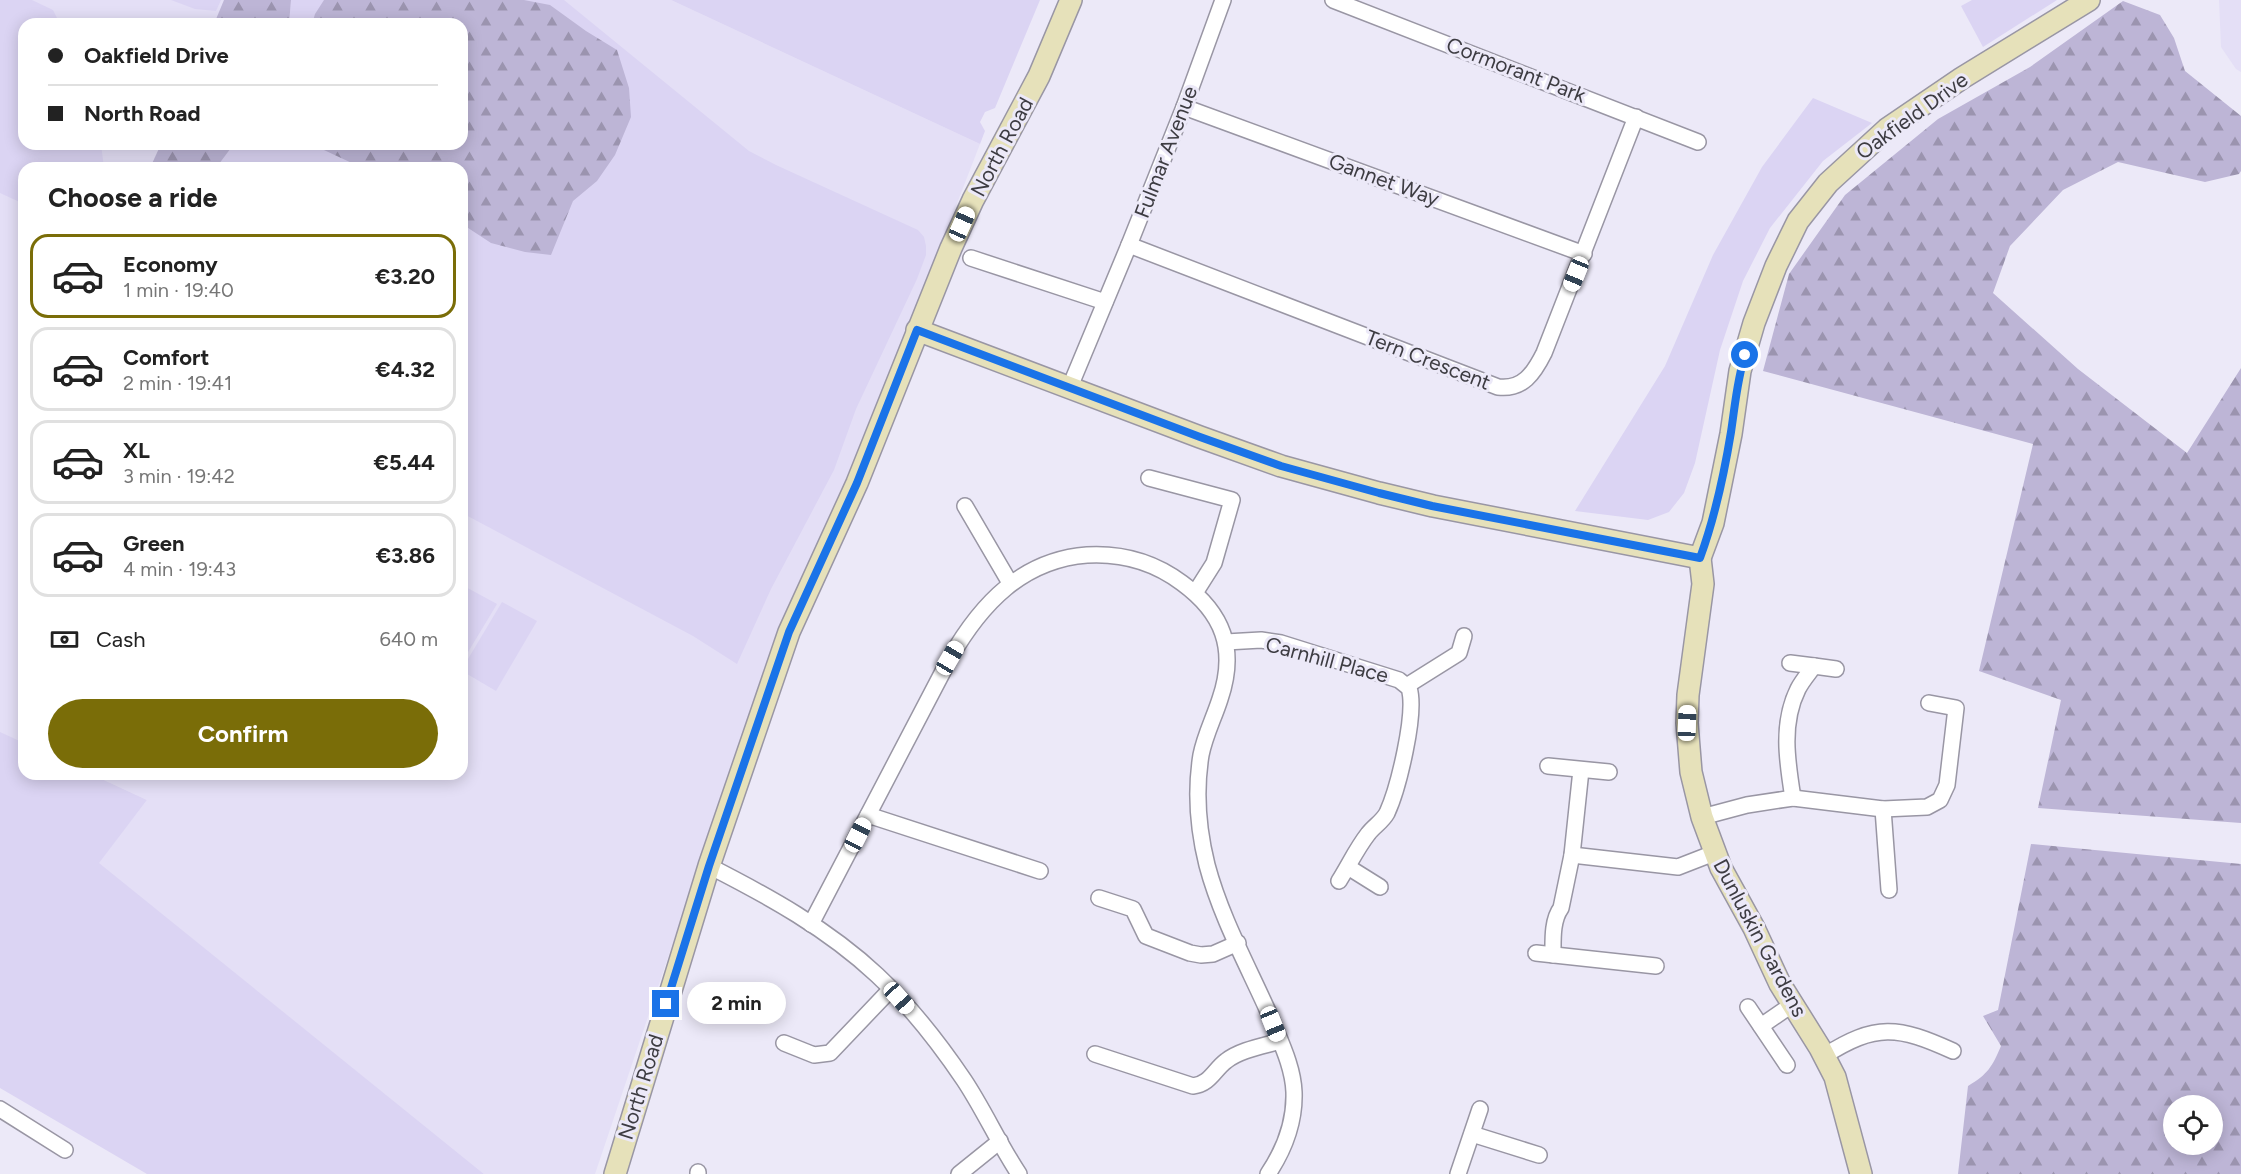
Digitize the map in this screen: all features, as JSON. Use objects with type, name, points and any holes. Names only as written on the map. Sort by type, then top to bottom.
[{"type":"street","name":"North Road","points":[[615,1174],[709,866],[789,632],[857,483],[917,330],[973,200],[1039,76],[1071,0]]},
{"type":"street","name":"Fulmar Avenue","points":[[1071,388],[1184,107],[1223,0]]},
{"type":"street","name":"Cormorant Park","points":[[1333,0],[1358,4],[1698,142]]},
{"type":"street","name":"Oakfield Drive","points":[[1700,558],[1713,523],[1731,434],[1740,371],[1776,266],[1798,221],[1828,183],[1887,129],[1962,78],[2089,0]]},
{"type":"street","name":"Gannet Way","points":[[1184,107],[1584,254]]},
{"type":"street","name":"Tern Crescent","points":[[1129,245],[1498,387],[1506,388],[1524,382],[1535,370],[1544,353],[1636,117]]},
{"type":"street","points":[[971,258],[1105,302]]},
{"type":"street","points":[[917,330],[1281,466],[1432,506],[1700,558]]},
{"type":"street","points":[[1149,478],[1232,500],[1214,562],[1195,593]]},
{"type":"street","points":[[965,506],[1010,583]]},
{"type":"street","points":[[811,924],[958,645],[988,604],[1010,583],[1032,569],[1053,561],[1085,555],[1122,556],[1149,563],[1173,576],[1195,593],[1215,615],[1226,642],[1226,676],[1203,746],[1197,789],[1200,831],[1213,884],[1280,1041],[1291,1073],[1294,1102],[1285,1142],[1268,1174]]},
{"type":"street","name":"Dunluskin Gardens","points":[[1700,558],[1702,584],[1691,668],[1687,723],[1691,772],[1702,817],[1714,853],[1792,1004],[1824,1056],[1839,1088],[1861,1174]]},
{"type":"street","points":[[1408,686],[1459,653],[1464,636]]},
{"type":"street","name":"Carnhill Place","points":[[1226,642],[1261,640],[1281,643],[1399,680],[1408,686],[1411,699],[1409,728],[1390,804],[1384,818],[1368,834],[1339,881]]},
{"type":"street","points":[[1790,663],[1836,669]]},
{"type":"street","points":[[1792,798],[1786,744],[1787,720],[1798,689],[1814,666]]},
{"type":"street","points":[[1702,817],[1747,805],[1792,798],[1883,809],[1927,807],[1937,804],[1947,785],[1956,708],[1929,703]]},
{"type":"street","points":[[1548,766],[1609,772]]},
{"type":"street","points":[[1553,955],[1554,929],[1561,908],[1572,855],[1581,770]]},
{"type":"street","points":[[1883,809],[1889,890]]},
{"type":"street","points":[[868,815],[1040,870]]},
{"type":"street","points":[[1572,855],[1678,867],[1714,853]]},
{"type":"street","points":[[709,866],[811,924],[852,954],[891,989],[957,1070],[1019,1174]]},
{"type":"street","points":[[1348,867],[1380,886]]},
{"type":"street","points":[[1099,898],[1133,909],[1146,936],[1190,953],[1207,955],[1238,943]]},
{"type":"street","points":[[1536,953],[1656,966]]},
{"type":"street","points":[[784,1043],[814,1055],[830,1053],[891,989]]},
{"type":"street","points":[[1761,1026],[1792,1004]]},
{"type":"street","points":[[1748,1007],[1787,1065]]},
{"type":"street","points":[[1824,1056],[1858,1036],[1881,1031],[1908,1034],[1953,1051]]},
{"type":"street","points":[[1095,1054],[1183,1084],[1196,1085],[1207,1081],[1232,1057],[1280,1041]]},
{"type":"street","points":[[0,1109],[65,1150]]},
{"type":"street","points":[[1458,1174],[1480,1109]]},
{"type":"street","points":[[1472,1134],[1539,1155]]},
{"type":"street","points":[[959,1174],[1000,1141]]},
{"type":"shaded area","points":[[0,0],[671,0],[980,144],[882,397],[777,634],[595,1174],[484,1174],[98,863],[147,800],[104,780],[468,780],[468,162],[18,162],[18,740],[0,733]]},
{"type":"shaded area","points":[[0,0],[32,0],[53,10],[57,18],[18,18],[18,150],[102,150],[103,162],[18,162],[18,201],[0,193]]},
{"type":"shaded area","points":[[171,0],[221,0],[216,11],[195,9]]},
{"type":"shaded area","points":[[291,0],[564,0],[749,151],[918,230],[924,237],[926,255],[917,279],[856,409],[834,470],[771,589],[737,664],[693,636],[468,516],[468,162],[220,162],[230,150],[468,150],[468,18],[290,18]]},
{"type":"shaded area","points":[[671,0],[1040,0],[995,108],[985,112],[980,122],[985,131],[980,144]]},
{"type":"shaded area","points":[[1972,0],[2057,0],[1983,47],[1961,6]]},
{"type":"shaded area","points":[[2219,0],[2241,0],[2241,72],[2236,69],[2221,47]]},
{"type":"shaded area","points":[[1813,98],[1872,123],[1823,161],[1770,228],[1743,281],[1720,350],[1695,463],[1684,493],[1669,512],[1648,520],[1575,511],[1665,366],[1713,255],[1762,167]]},
{"type":"shaded area","points":[[468,588],[497,604],[468,652]]},
{"type":"shaded area","points":[[502,602],[537,621],[496,691],[468,675],[468,659]]},
{"type":"shaded area","points":[[0,732],[18,740],[18,780],[104,780],[147,800],[99,863],[484,1174],[147,1174],[0,1088]]},
{"type":"green space","points":[[224,0],[291,0],[290,18],[216,18]]},
{"type":"green space","points":[[324,0],[524,0],[550,5],[617,50],[629,88],[631,117],[615,155],[597,181],[573,201],[551,255],[525,252],[491,243],[468,228],[468,162],[350,162],[324,150],[468,150],[468,18],[314,18]]},
{"type":"green space","points":[[2123,1],[2160,15],[2174,38],[2185,71],[2241,116],[2241,171],[2239,174],[2205,182],[2118,162],[2063,190],[2010,246],[1993,293],[2078,369],[2187,453],[2241,368],[2241,823],[2038,808],[2061,700],[1979,671],[2033,444],[1763,371],[1789,274],[1845,195],[1938,119],[2030,67]]},
{"type":"green space","points":[[158,150],[230,150],[220,162],[153,162]]},
{"type":"green space","points":[[2031,844],[2241,864],[2241,1174],[1958,1174],[1968,1086],[1989,1069],[2001,1046],[1983,1016],[1998,1010]]},
{"type":"route","points":[[666,1004],[709,866],[789,632],[857,483],[917,330],[1281,466],[1432,506],[1700,558],[1713,523],[1731,434],[1740,371],[1745,355]]}]
